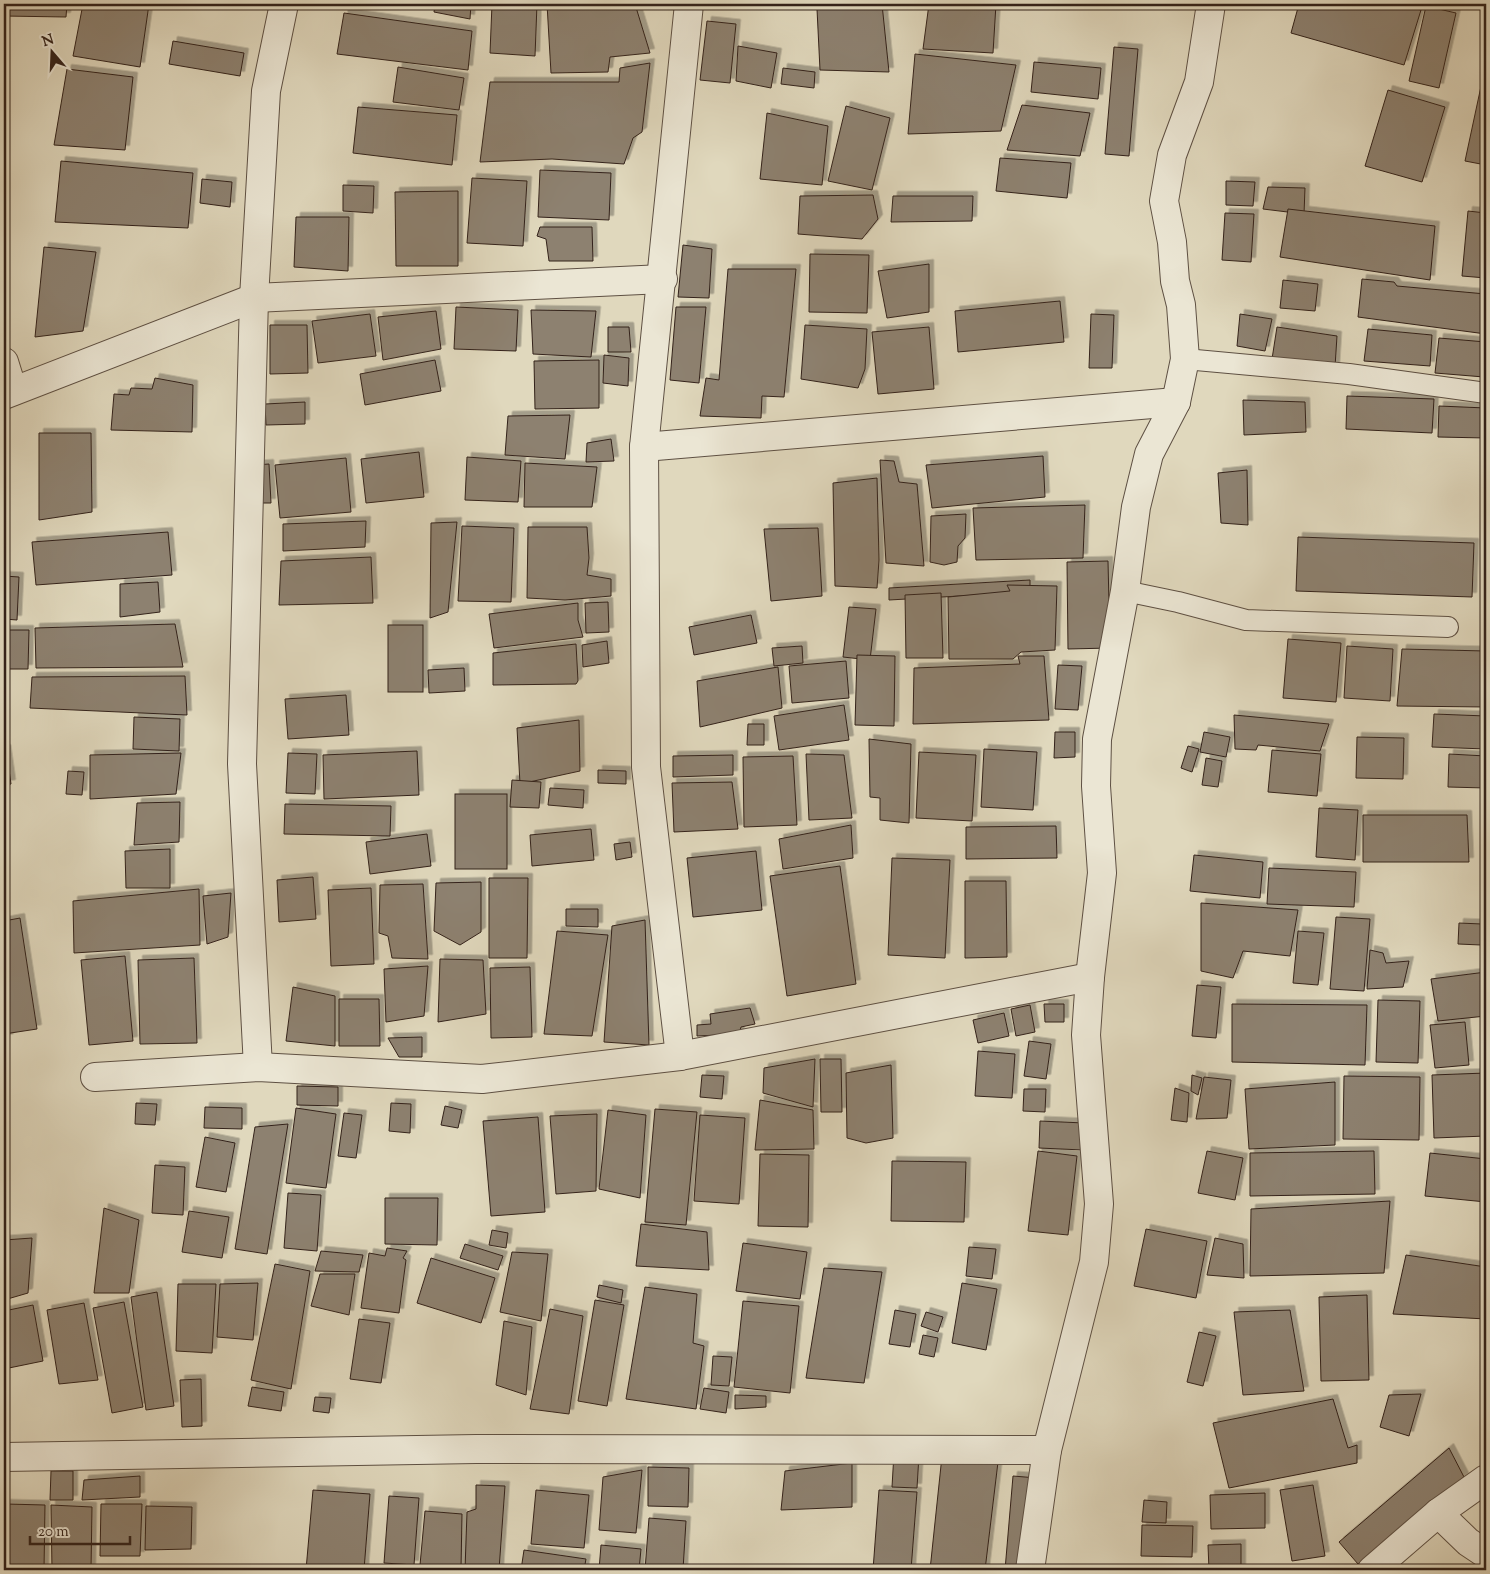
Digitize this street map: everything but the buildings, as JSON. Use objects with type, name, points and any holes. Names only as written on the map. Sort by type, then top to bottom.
[{"type":"street","points":[[258,1067],[242,764],[254,298],[266,91],[284,4]]},
{"type":"street","points":[[680,1056],[646,767],[644,447],[689,4]]},
{"type":"street","points":[[1030,1570],[1047,1450],[1094,1262],[1099,1204],[1086,1035],[1090,977],[1102,873],[1096,786],[1098,739],[1125,591],[1136,507],[1149,454],[1176,402],[1185,359],[1181,305],[1175,281],[1172,242],[1164,201],[1172,154],[1199,82],[1211,4]]},
{"type":"street","points":[[4,362],[8,393],[254,298],[662,279]]},
{"type":"street","points":[[644,447],[1176,402]]},
{"type":"street","points":[[96,1077],[258,1067],[482,1079],[680,1056],[1090,977]]},
{"type":"street","points":[[4,1457],[476,1449],[1047,1450]]},
{"type":"street","points":[[1372,1570],[1438,1514],[1486,1479]]},
{"type":"street","points":[[1438,1514],[1468,1542],[1486,1554]]},
{"type":"lane","points":[[1185,359],[1349,374],[1486,393]]},
{"type":"lane","points":[[1125,591],[1178,602],[1246,620],[1448,627]]}]
